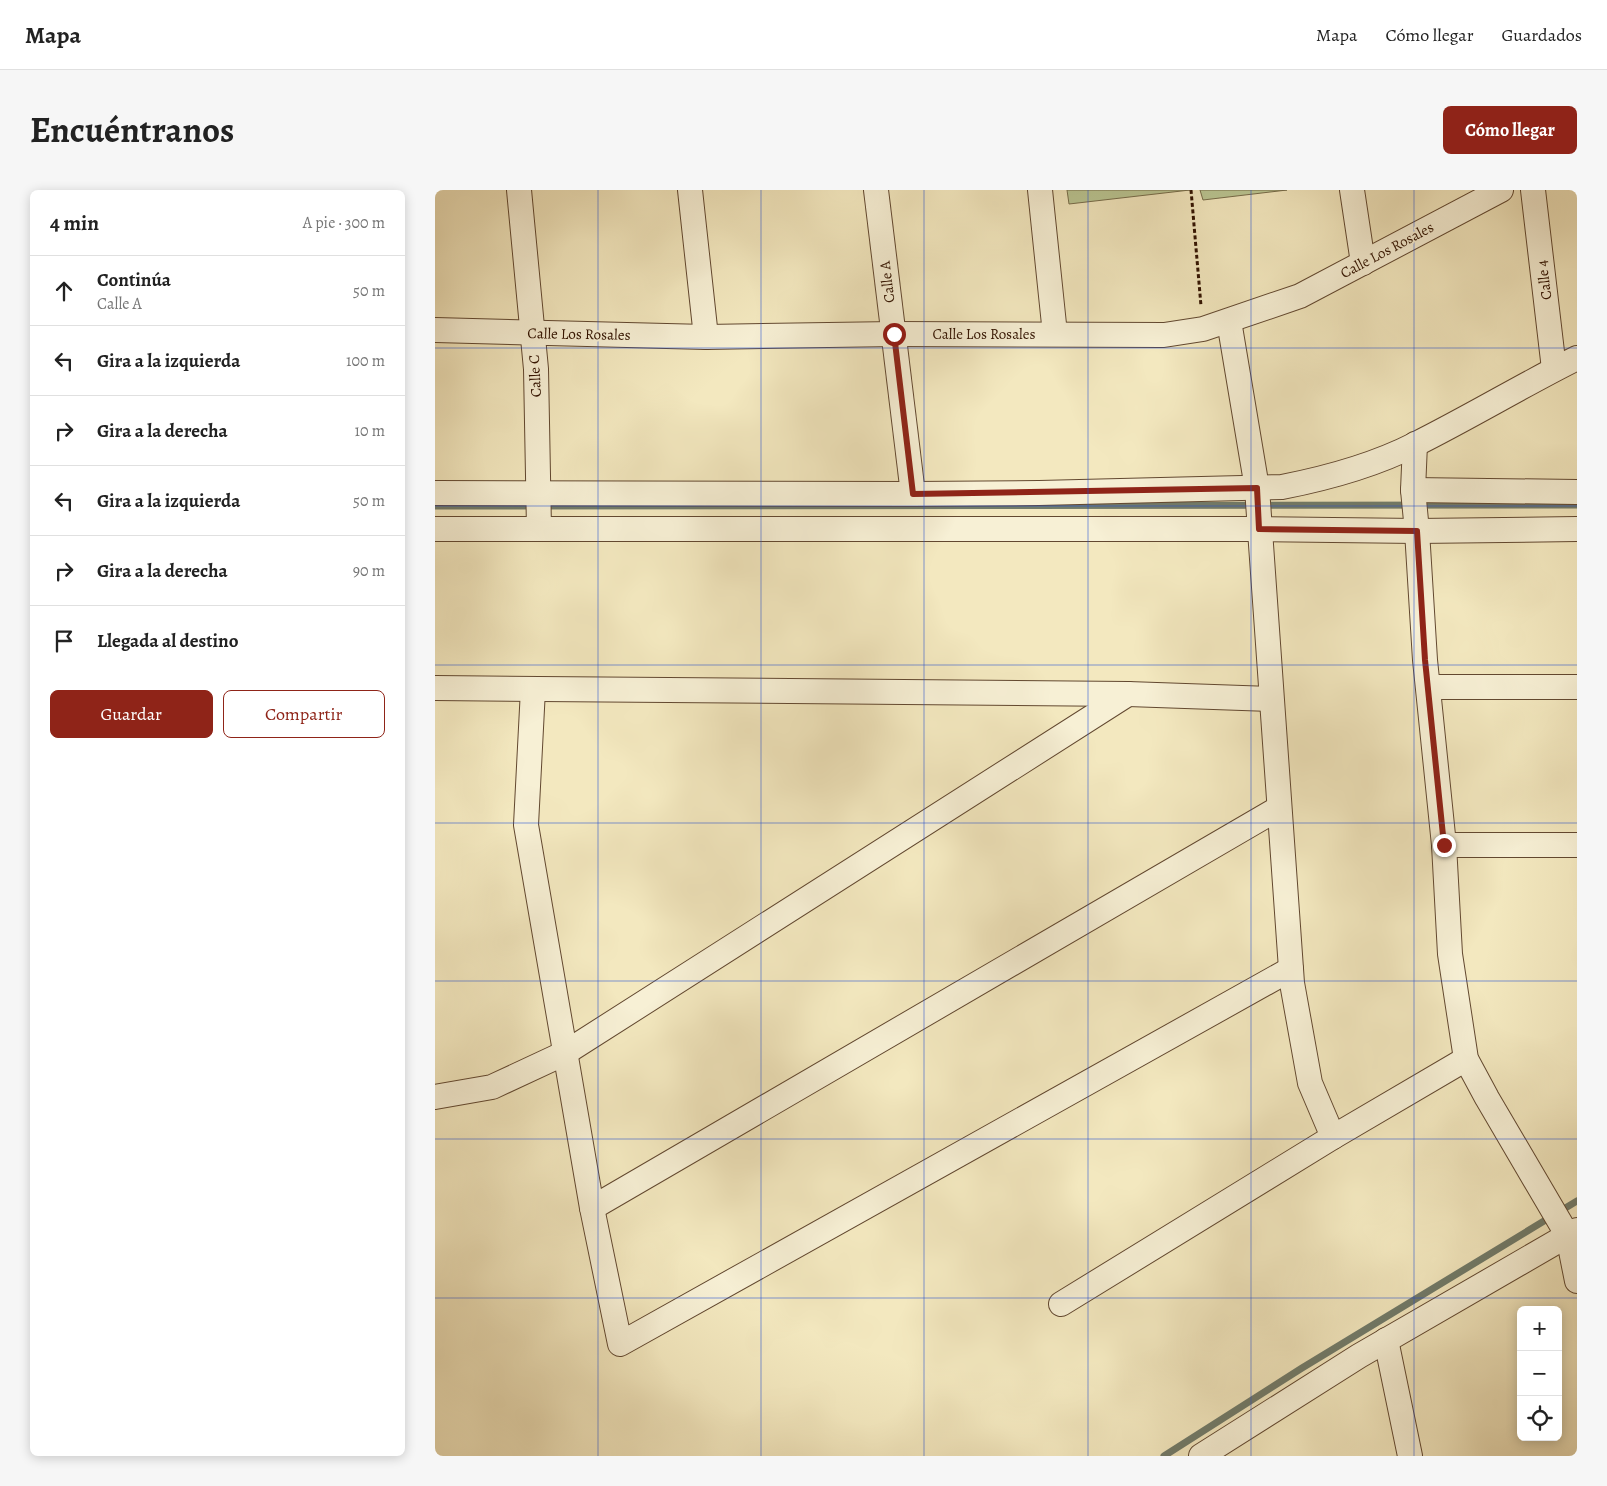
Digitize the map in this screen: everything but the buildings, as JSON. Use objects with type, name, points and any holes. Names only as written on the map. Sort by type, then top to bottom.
[{"type":"street","name":"Calle C","points":[[519,190],[535,369],[539,512]]},
{"type":"street","points":[[690,190],[706,337]]},
{"type":"street","name":"Calle A","points":[[876,190],[913,494]]},
{"type":"street","points":[[1040,190],[1055,334]]},
{"type":"street","points":[[1352,190],[1363,263]]},
{"type":"street","name":"Calle Los Rosales","points":[[435,330],[706,337],[894,334],[1164,335],[1203,329],[1300,296],[1501,190]]},
{"type":"street","name":"Calle 4","points":[[1533,190],[1554,369]]},
{"type":"street","points":[[1229,321],[1258,507],[1292,983],[1310,1083],[1333,1137]]},
{"type":"street","points":[[435,493],[539,512],[1258,507],[1283,487],[1358,467],[1415,444],[1577,358]]},
{"type":"street","points":[[1415,444],[1413,490],[1425,660],[1444,845],[1450,954],[1466,1059],[1487,1098],[1572,1233],[1577,1281]]},
{"type":"street","points":[[1413,490],[1577,492]]},
{"type":"street","points":[[435,528],[539,512],[913,494],[1258,507],[1416,524],[1577,529]]},
{"type":"street","points":[[1429,687],[1577,687]]},
{"type":"street","points":[[435,688],[1127,694],[1271,699]]},
{"type":"street","points":[[533,690],[526,825],[592,1208],[620,1344],[1291,969]]},
{"type":"street","points":[[435,1098],[492,1087],[565,1053],[1127,694]]},
{"type":"street","points":[[592,1208],[1279,808]]},
{"type":"street","points":[[1444,845],[1577,845]]},
{"type":"street","points":[[1061,1304],[1333,1137],[1466,1059]]},
{"type":"street","points":[[1201,1456],[1359,1356],[1572,1233]]},
{"type":"street","points":[[1386,1340],[1410,1456]]},
{"type":"path","points":[[1191,190],[1203,329]]},
{"type":"green space","points":[[1067,190],[1190,190],[1069,204]]},
{"type":"green space","points":[[1200,190],[1287,190],[1203,200]]},
{"type":"waterway","points":[[435,506],[1577,505]]},
{"type":"waterway","points":[[1164,1456],[1302,1368],[1577,1201]]},
{"type":"route","points":[[894,334],[913,494],[1257,488],[1259,529],[1417,531],[1425,660],[1444,845]]}]
